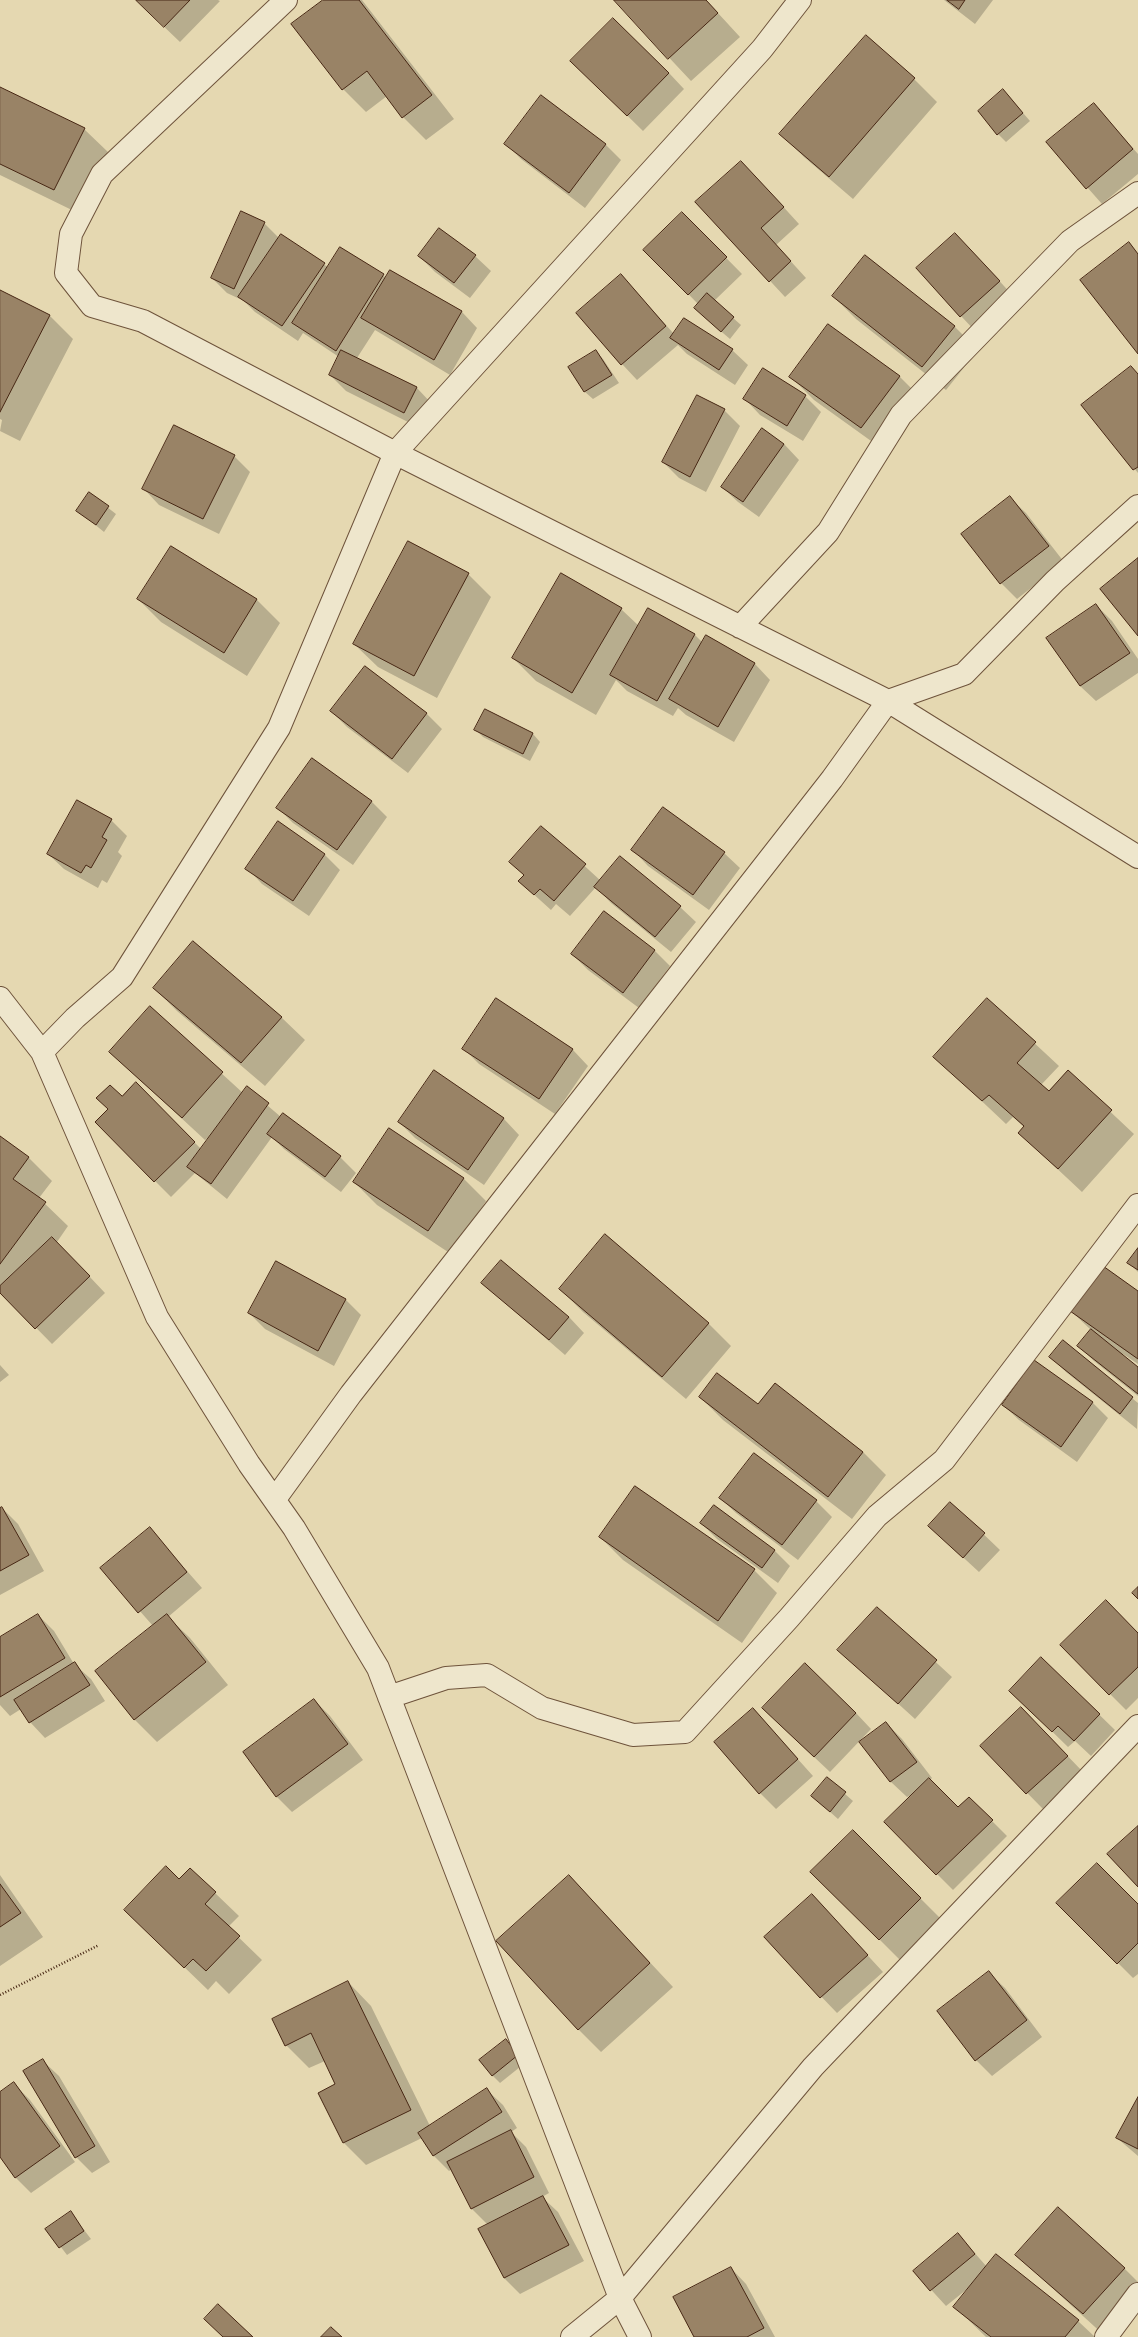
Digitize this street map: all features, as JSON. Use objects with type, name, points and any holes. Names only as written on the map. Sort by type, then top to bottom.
[{"type":"street","points":[[286,0],[102,174],[71,234],[66,273],[92,306],[143,321],[395,453],[888,701],[1138,857]]},
{"type":"street","points":[[42,1052],[75,1018],[122,978],[279,728],[395,453],[762,49],[800,0]]},
{"type":"street","points":[[740,626],[828,532],[901,415],[1070,241],[1138,193]]},
{"type":"street","points":[[275,1499],[351,1394],[832,779],[888,701],[964,674],[1055,581],[1138,506]]},
{"type":"street","points":[[0,998],[42,1052],[157,1317],[249,1464],[275,1499],[378,1668],[620,2298],[640,2337]]},
{"type":"street","points":[[389,1697],[446,1678],[487,1675],[542,1708],[633,1735],[685,1732],[789,1618],[877,1516],[944,1460],[1138,1205]]},
{"type":"street","points":[[572,2337],[620,2298],[813,2067],[1138,1726]]},
{"type":"street","points":[[1106,2337],[1138,2294]]},
{"type":"path","points":[[0,1995],[99,1945]]},
{"type":"building","points":[[136,0],[190,0],[164,27]]},
{"type":"building","points":[[323,0],[359,0],[432,95],[402,118],[367,71],[342,90],[291,24]]},
{"type":"building","points":[[614,0],[706,0],[718,13],[668,59]]},
{"type":"building","points":[[947,0],[965,0],[959,9]]},
{"type":"building","points":[[613,18],[669,73],[627,116],[570,61]]},
{"type":"building","points":[[866,35],[915,78],[829,177],[779,134]]},
{"type":"building","points":[[0,87],[85,128],[54,190],[0,164]]},
{"type":"building","points":[[1003,89],[1023,113],[997,135],[978,111]]},
{"type":"building","points":[[541,95],[606,144],[569,193],[504,144]]},
{"type":"building","points":[[1094,103],[1133,149],[1086,189],[1046,142]]},
{"type":"building","points":[[741,161],[784,207],[761,228],[791,261],[769,282],[695,202]]},
{"type":"building","points":[[241,211],[265,222],[234,289],[211,278]]},
{"type":"building","points":[[682,212],[727,257],[688,295],[643,250]]},
{"type":"building","points":[[439,228],[476,255],[454,283],[418,256]]},
{"type":"building","points":[[955,233],[1000,281],[960,317],[916,268]]},
{"type":"building","points":[[281,234],[325,263],[282,326],[238,297]]},
{"type":"building","points":[[1129,242],[1138,254],[1138,354],[1080,280]]},
{"type":"building","points":[[340,247],[384,274],[336,351],[292,323]]},
{"type":"building","points":[[865,255],[955,326],[922,367],[832,296]]},
{"type":"building","points":[[390,270],[462,311],[434,360],[361,318]]},
{"type":"building","points":[[621,274],[666,326],[621,365],[576,313]]},
{"type":"building","points":[[0,290],[50,315],[0,412]]},
{"type":"building","points":[[707,293],[734,317],[721,332],[694,308]]},
{"type":"building","points":[[684,318],[733,349],[719,370],[670,338]]},
{"type":"building","points":[[828,324],[900,376],[861,428],[789,377]]},
{"type":"building","points":[[341,350],[417,387],[404,413],[329,375]]},
{"type":"building","points":[[596,350],[612,375],[584,392],[568,367]]},
{"type":"building","points":[[1131,366],[1138,374],[1138,467],[1133,470],[1081,405]]},
{"type":"building","points":[[763,368],[806,395],[787,426],[743,399]]},
{"type":"building","points":[[697,395],[725,409],[690,477],[662,462]]},
{"type":"building","points":[[174,425],[235,455],[203,519],[142,489]]},
{"type":"building","points":[[762,428],[784,444],[743,502],[721,487]]},
{"type":"building","points":[[89,492],[109,506],[96,525],[76,511]]},
{"type":"building","points":[[1010,496],[1049,546],[1000,584],[961,534]]},
{"type":"building","points":[[408,541],[469,573],[414,676],[353,644]]},
{"type":"building","points":[[171,546],[257,599],[224,653],[137,599]]},
{"type":"building","points":[[1138,558],[1138,636],[1100,589]]},
{"type":"building","points":[[561,573],[622,608],[572,693],[512,658]]},
{"type":"building","points":[[1096,604],[1130,653],[1080,686],[1046,638]]},
{"type":"building","points":[[648,608],[695,634],[657,701],[610,675]]},
{"type":"building","points":[[706,635],[755,663],[718,727],[669,699]]},
{"type":"building","points":[[365,666],[427,713],[392,759],[330,711]]},
{"type":"building","points":[[485,709],[533,733],[523,754],[474,730]]},
{"type":"building","points":[[312,758],[372,801],[337,850],[276,808]]},
{"type":"building","points":[[77,800],[112,819],[102,837],[107,840],[91,868],[86,865],[81,873],[47,854]]},
{"type":"building","points":[[663,807],[725,852],[693,895],[631,850]]},
{"type":"building","points":[[278,821],[325,854],[293,901],[245,869]]},
{"type":"building","points":[[541,826],[586,864],[554,901],[540,889],[534,895],[518,881],[524,875],[509,862]]},
{"type":"building","points":[[620,856],[681,906],[655,937],[594,887]]},
{"type":"building","points":[[604,911],[655,950],[623,993],[571,954]]},
{"type":"building","points":[[193,941],[282,1017],[241,1063],[153,988]]},
{"type":"building","points":[[496,998],[573,1049],[539,1099],[462,1049]]},
{"type":"building","points":[[987,998],[1036,1042],[1017,1063],[1049,1091],[1068,1070],[1112,1110],[1058,1169],[1018,1133],[1024,1126],[989,1095],[982,1101],[933,1057]]},
{"type":"building","points":[[150,1006],[223,1072],[182,1118],[109,1052]]},
{"type":"building","points":[[434,1070],[504,1118],[468,1170],[398,1122]]},
{"type":"building","points":[[136,1082],[195,1142],[154,1182],[95,1122],[108,1109],[96,1098],[110,1085],[122,1096]]},
{"type":"building","points":[[247,1086],[269,1103],[211,1184],[187,1167]]},
{"type":"building","points":[[283,1113],[341,1156],[325,1177],[267,1134]]},
{"type":"building","points":[[389,1128],[464,1178],[428,1231],[353,1182]]},
{"type":"building","points":[[0,1136],[29,1157],[13,1179],[46,1202],[0,1264]]},
{"type":"building","points":[[605,1234],[709,1323],[662,1377],[559,1289]]},
{"type":"building","points":[[52,1237],[90,1276],[35,1329],[0,1293],[0,1286]]},
{"type":"building","points":[[1138,1248],[1138,1270],[1127,1263]]},
{"type":"building","points":[[501,1260],[569,1317],[549,1340],[481,1283]]},
{"type":"building","points":[[276,1261],[346,1299],[318,1351],[248,1313]]},
{"type":"building","points":[[1103,1266],[1138,1291],[1138,1359],[1070,1311]]},
{"type":"building","points":[[1091,1329],[1138,1367],[1138,1394],[1077,1346]]},
{"type":"building","points":[[1063,1340],[1133,1397],[1120,1414],[1049,1357]]},
{"type":"building","points":[[1034,1360],[1093,1402],[1061,1447],[1002,1405]]},
{"type":"building","points":[[717,1373],[758,1404],[775,1383],[863,1452],[828,1497],[699,1397]]},
{"type":"building","points":[[754,1453],[817,1500],[782,1545],[719,1498]]},
{"type":"building","points":[[635,1486],[755,1569],[718,1621],[599,1537]]},
{"type":"building","points":[[950,1502],[985,1533],[963,1558],[928,1526]]},
{"type":"building","points":[[714,1505],[775,1550],[762,1568],[700,1523]]},
{"type":"building","points":[[2,1507],[29,1555],[0,1571],[0,1508]]},
{"type":"building","points":[[150,1527],[187,1572],[138,1613],[100,1568]]},
{"type":"building","points":[[1138,1587],[1138,1599],[1132,1593]]},
{"type":"building","points":[[1106,1600],[1138,1633],[1138,1667],[1109,1695],[1060,1645]]},
{"type":"building","points":[[877,1607],[937,1660],[898,1704],[837,1650]]},
{"type":"building","points":[[38,1614],[65,1658],[0,1697],[0,1637]]},
{"type":"building","points":[[167,1614],[206,1662],[134,1720],[95,1671]]},
{"type":"building","points":[[1041,1657],[1100,1714],[1074,1741],[1058,1726],[1052,1732],[1009,1691]]},
{"type":"building","points":[[75,1662],[90,1685],[29,1723],[14,1700]]},
{"type":"building","points":[[805,1663],[856,1713],[814,1757],[762,1708]]},
{"type":"building","points":[[314,1699],[348,1744],[276,1797],[243,1752]]},
{"type":"building","points":[[1021,1707],[1068,1756],[1026,1794],[980,1746]]},
{"type":"building","points":[[753,1708],[798,1759],[759,1794],[714,1742]]},
{"type":"building","points":[[886,1722],[917,1762],[890,1782],[859,1742]]},
{"type":"building","points":[[827,1777],[846,1792],[830,1812],[811,1796]]},
{"type":"building","points":[[929,1778],[958,1807],[969,1797],[993,1820],[936,1875],[884,1822]]},
{"type":"building","points":[[1138,1826],[1138,1887],[1107,1854]]},
{"type":"building","points":[[853,1830],[921,1898],[879,1940],[810,1872]]},
{"type":"building","points":[[1097,1863],[1138,1904],[1138,1943],[1117,1964],[1056,1903]]},
{"type":"building","points":[[166,1866],[179,1879],[190,1868],[216,1892],[205,1904],[240,1936],[206,1971],[193,1959],[184,1968],[124,1910]]},
{"type":"building","points":[[569,1875],[650,1963],[578,2030],[496,1941]]},
{"type":"building","points":[[0,1884],[21,1913],[0,1927]]},
{"type":"building","points":[[812,1894],[868,1955],[820,1998],[764,1937]]},
{"type":"building","points":[[989,1971],[1027,2020],[975,2061],[937,2011]]},
{"type":"building","points":[[348,1981],[411,2110],[343,2143],[318,2093],[335,2084],[311,2033],[285,2046],[272,2019]]},
{"type":"building","points":[[506,2039],[518,2055],[492,2076],[479,2060]]},
{"type":"building","points":[[43,2059],[95,2146],[75,2158],[23,2071]]},
{"type":"building","points":[[14,2082],[60,2146],[15,2178],[0,2157],[0,2092]]},
{"type":"building","points":[[487,2088],[502,2112],[433,2156],[418,2133]]},
{"type":"building","points":[[1138,2097],[1138,2149],[1116,2138]]},
{"type":"building","points":[[511,2130],[534,2177],[471,2209],[447,2162]]},
{"type":"building","points":[[543,2196],[569,2245],[504,2278],[478,2229]]},
{"type":"building","points":[[1058,2207],[1125,2268],[1083,2314],[1015,2255]]},
{"type":"building","points":[[71,2211],[84,2231],[59,2248],[45,2229]]},
{"type":"building","points":[[958,2233],[975,2254],[930,2291],[913,2271]]},
{"type":"building","points":[[996,2254],[1079,2320],[1065,2337],[991,2337],[953,2307]]},
{"type":"building","points":[[731,2267],[764,2328],[747,2337],[694,2337],[673,2297]]},
{"type":"building","points":[[218,2304],[253,2337],[223,2337],[204,2319]]},
{"type":"building","points":[[331,2327],[342,2337],[321,2337]]}]
